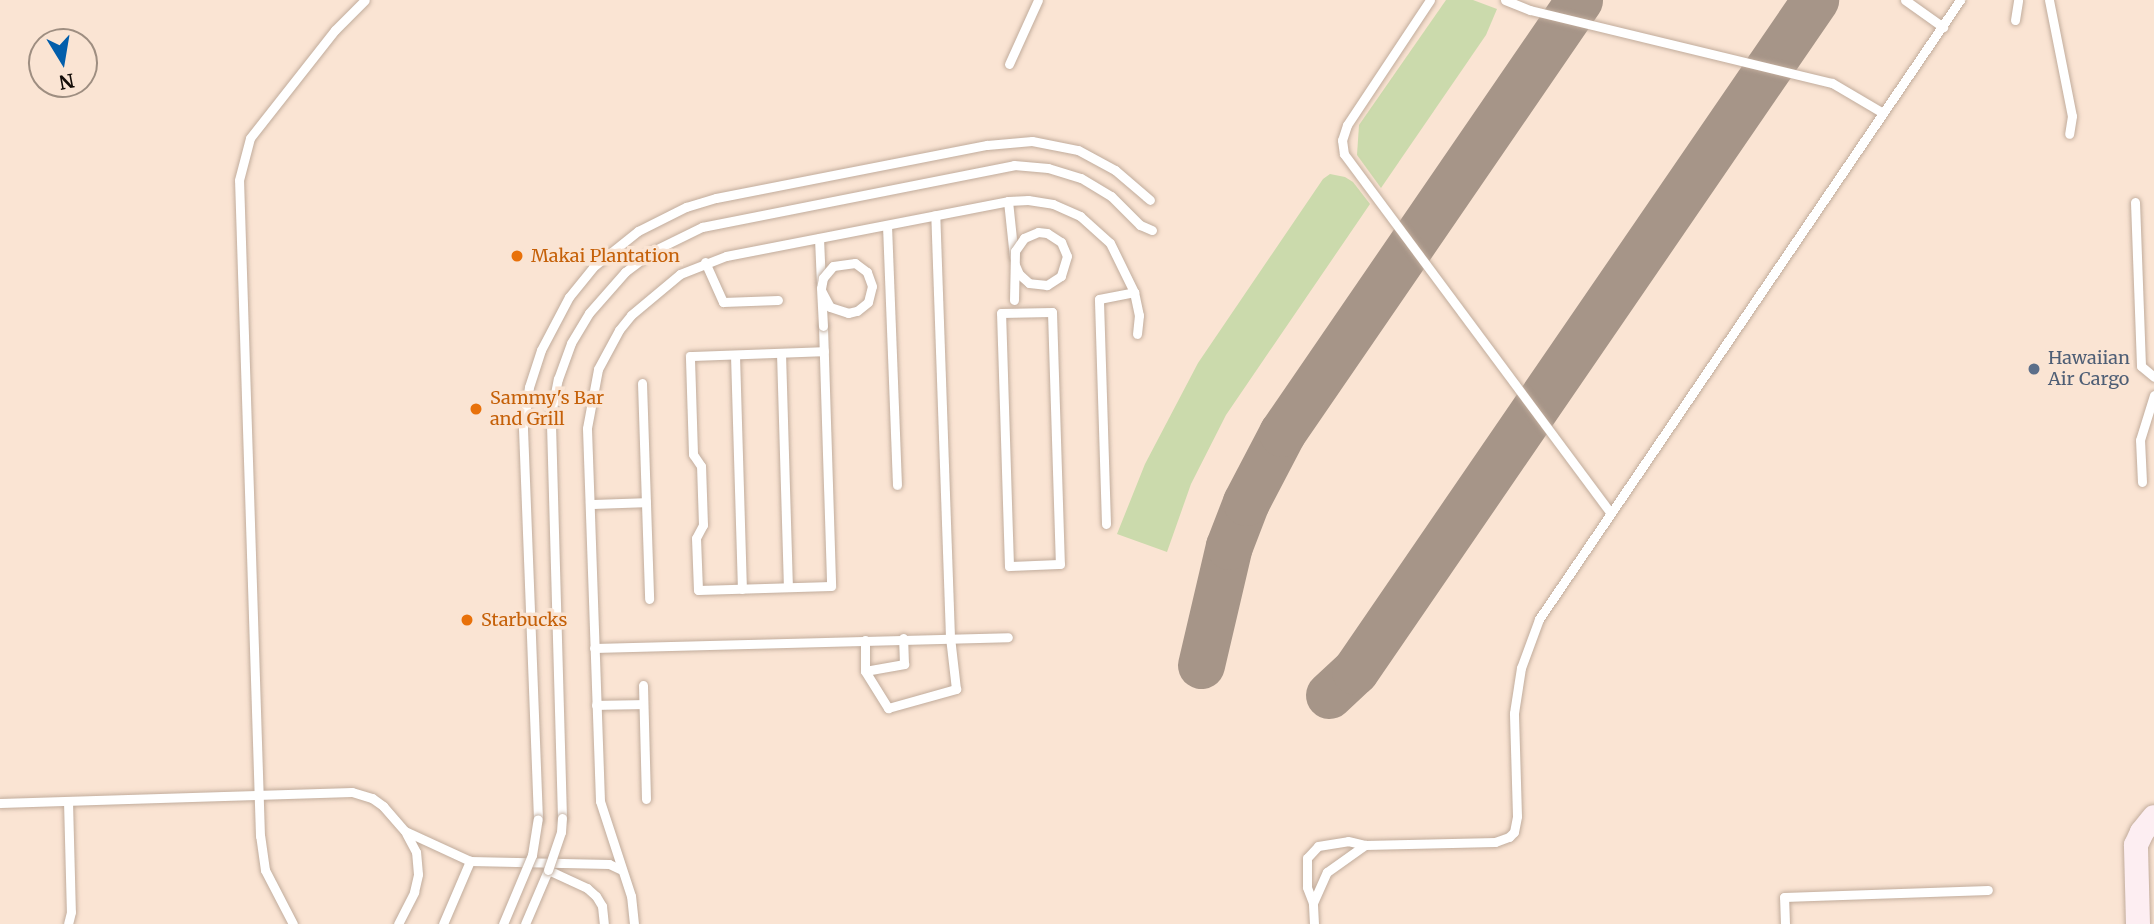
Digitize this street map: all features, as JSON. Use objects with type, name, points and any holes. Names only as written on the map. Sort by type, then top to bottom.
[{"type":"street","points":[[2138,924],[2136,845],[2154,817]]},
{"type":"lane","points":[[293,924],[265,870],[260,836],[240,172],[246,148],[257,128],[335,30],[365,0]]},
{"type":"lane","points":[[1009,64],[1038,0]]},
{"type":"lane","points":[[1430,0],[1347,125],[1342,140],[1344,154],[1610,512]]},
{"type":"lane","points":[[1505,0],[1530,10],[1832,83],[1883,113]]},
{"type":"lane","points":[[1905,0],[1942,27]]},
{"type":"lane","points":[[1314,924],[1313,903],[1307,887],[1307,858],[1311,851],[1328,842],[1348,841],[1365,845],[1495,842],[1514,832],[1517,816],[1514,713],[1521,668],[1531,638],[1549,600],[1961,0]]},
{"type":"lane","points":[[2015,20],[2018,0]]},
{"type":"lane","points":[[2049,0],[2072,116],[2069,134]]},
{"type":"lane","points":[[503,924],[532,855],[538,819],[523,428],[529,387],[541,350],[569,297],[593,267],[638,231],[686,206],[987,145],[1032,141],[1078,150],[1115,170],[1150,200]]},
{"type":"lane","points":[[525,924],[548,870],[561,832],[562,818],[551,414],[558,379],[571,344],[589,313],[625,272],[653,251],[685,233],[721,222],[1014,165],[1048,168],[1082,178],[1111,196],[1140,225],[1152,230]]},
{"type":"lane","points":[[1008,201],[1015,265],[1019,274],[1029,283],[1047,285],[1061,276],[1067,256],[1061,242],[1047,233],[1038,232],[1024,238],[1015,251],[1014,300],[1015,313]]},
{"type":"lane","points":[[634,924],[631,896],[600,801],[590,504],[589,410],[598,369],[619,330],[646,299],[680,274],[705,262],[1008,201],[1053,204],[1092,224],[1120,258],[1134,292],[1139,315],[1137,334]]},
{"type":"lane","points":[[2135,202],[2141,366],[2154,377]]},
{"type":"lane","points":[[865,639],[865,671],[888,708],[956,689],[950,637],[935,215]]},
{"type":"lane","points":[[887,225],[897,485]]},
{"type":"lane","points":[[819,238],[822,292],[830,307],[852,312],[869,302],[872,286],[867,272],[855,263],[833,266],[823,278],[821,288],[824,351],[831,586],[698,590],[696,538],[703,525],[701,467],[693,454],[690,356],[824,351]]},
{"type":"lane","points":[[705,262],[723,302],[778,300]]},
{"type":"lane","points":[[1106,524],[1099,299],[1134,292]]},
{"type":"lane","points":[[1052,312],[1060,564],[1009,566],[1001,313],[1015,313],[1052,312]]},
{"type":"lane","points":[[781,353],[788,587]]},
{"type":"lane","points":[[735,355],[742,589]]},
{"type":"lane","points":[[642,383],[649,599]]},
{"type":"lane","points":[[2142,482],[2140,440],[2154,395]]},
{"type":"lane","points":[[590,504],[646,502]]},
{"type":"lane","points":[[594,648],[1008,637]]},
{"type":"lane","points":[[865,671],[904,664],[903,638]]},
{"type":"lane","points":[[643,685],[646,799]]},
{"type":"lane","points":[[596,705],[643,704]]},
{"type":"lane","points":[[0,803],[259,794],[362,794],[383,806],[405,831],[416,852],[418,874],[414,892],[398,924]]},
{"type":"lane","points":[[68,801],[71,912],[68,924]]},
{"type":"lane","points":[[405,831],[470,861],[609,864],[622,870]]},
{"type":"lane","points":[[1313,903],[1320,881],[1327,872],[1365,845]]},
{"type":"lane","points":[[443,924],[470,861]]},
{"type":"lane","points":[[548,870],[587,888],[596,896],[602,906],[604,924]]},
{"type":"lane","points":[[1785,924],[1784,897],[1988,890]]},
{"type":"lane","points":[[71,912],[79,924]]},
{"type":"green space","points":[[1446,0],[1473,0],[1497,9],[1486,35],[1381,188],[1357,155],[1359,125]]},
{"type":"green space","points":[[1330,174],[1353,182],[1370,204],[1226,415],[1191,484],[1167,552],[1117,534],[1145,464],[1198,363],[1323,179]]},
{"type":"taxiway","points":[[1201,665],[1229,546],[1246,502],[1282,433],[1579,0]]},
{"type":"taxiway","points":[[1329,695],[1355,671],[1815,0]]},
{"type":"place","name":"Makai Plantation","points":[[517,256]]},
{"type":"place","name":"Hawaiian Air Cargo","points":[[2034,369]]},
{"type":"place","name":"Sammy's Bar and Grill","points":[[476,409]]},
{"type":"place","name":"Starbucks","points":[[467,620]]}]
